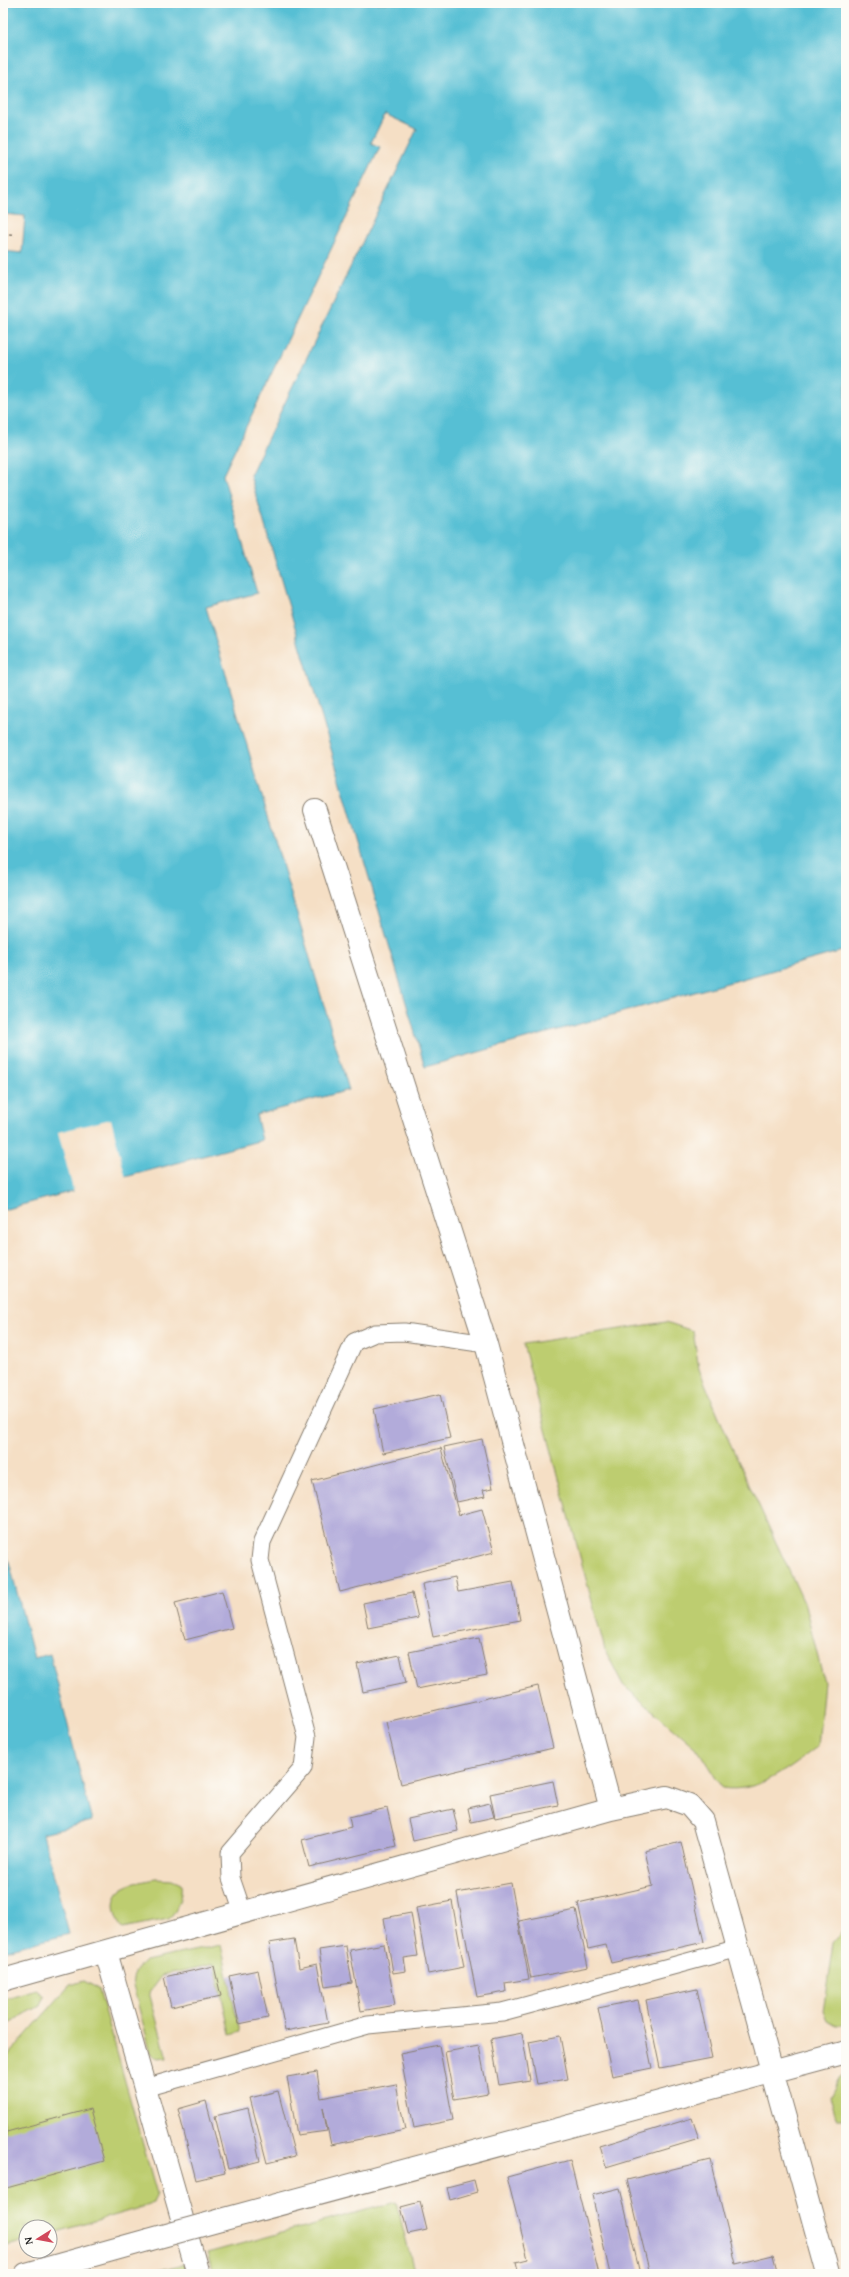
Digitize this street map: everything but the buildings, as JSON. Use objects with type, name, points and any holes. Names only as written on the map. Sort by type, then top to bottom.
[{"type":"street","points":[[314,810],[486,1344],[611,1809]]},
{"type":"street","points":[[3,1980],[243,1914],[611,1809],[667,1797],[689,1805],[702,1821],[828,2274]]},
{"type":"street","points":[[106,1952],[198,2274]]},
{"type":"street","points":[[26,2274],[846,2052]]},
{"type":"lane","points":[[243,1914],[231,1878],[230,1854],[303,1768],[307,1737],[260,1560],[262,1542],[354,1342],[375,1333],[404,1332],[486,1344]]},
{"type":"lane","points":[[145,2088],[368,2025],[502,2012],[738,1948]]},
{"type":"path","points":[[3,234],[15,234]]},
{"type":"green space","points":[[666,1322],[693,1331],[699,1369],[729,1441],[805,1605],[824,1682],[818,1746],[785,1770],[761,1783],[748,1787],[735,1789],[722,1788],[698,1750],[623,1685],[605,1650],[523,1344]]},
{"type":"green space","points":[[156,1879],[172,1880],[181,1884],[180,1898],[172,1915],[169,1919],[122,1928],[116,1918],[114,1906],[120,1890],[129,1885]]},
{"type":"green space","points":[[846,1931],[846,2024],[837,2026],[827,2021],[823,2011],[833,1943],[842,1932]]},
{"type":"green space","points":[[221,1945],[240,2032],[230,2035],[215,1964],[162,1975],[149,1992],[167,2058],[158,2059],[151,2053],[133,1986],[135,1972],[145,1961]]},
{"type":"green space","points":[[84,1981],[99,1989],[157,2194],[153,2204],[58,2232],[58,2219],[18,2219],[18,2243],[3,2247],[3,2061],[70,1985]]},
{"type":"green space","points":[[36,1990],[44,1996],[40,2006],[3,2026],[3,2000]]},
{"type":"green space","points":[[846,2072],[846,2118],[836,2118],[830,2097],[839,2078]]},
{"type":"green space","points":[[396,2202],[415,2274],[213,2274],[207,2253]]},
{"type":"green space","points":[[184,2264],[186,2274],[144,2274]]},
{"type":"water","points":[[3,3],[846,3],[846,950],[425,1067],[250,475],[417,129],[385,114],[371,143],[380,147],[223,475],[257,593],[206,607],[349,1090],[256,1115],[262,1140],[3,1210],[3,251],[22,253],[25,216],[3,214]]},
{"type":"water","points":[[3,1546],[5,1546],[34,1658],[50,1654],[92,1821],[43,1834],[69,1934],[3,1951]]},
{"type":"pier","points":[[111,1119],[126,1179],[74,1193],[58,1132]]}]
